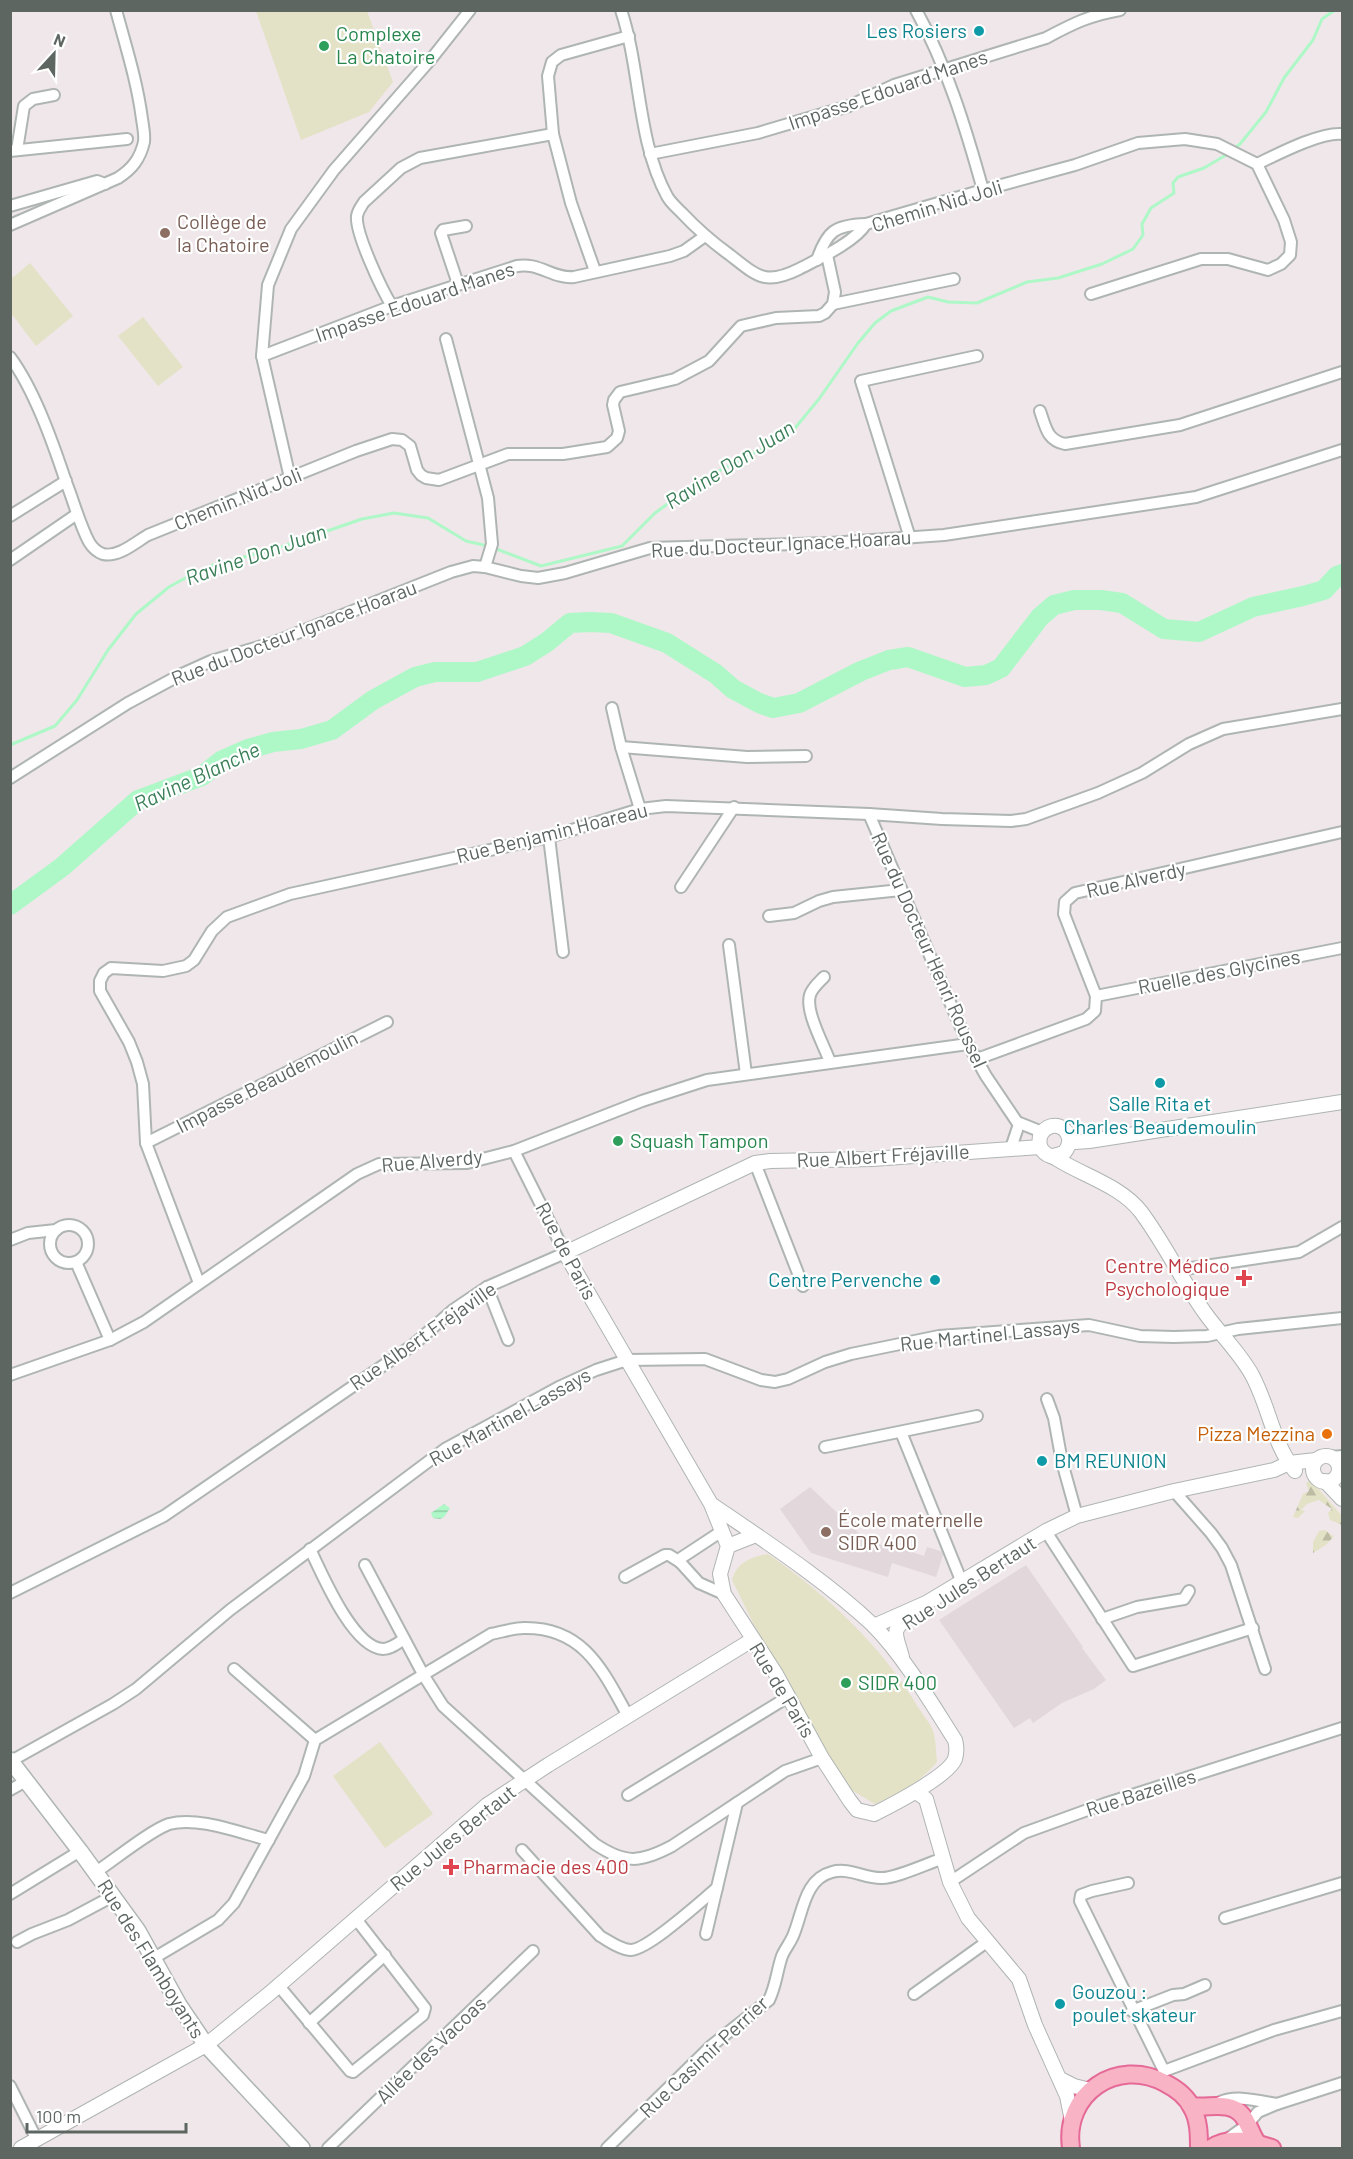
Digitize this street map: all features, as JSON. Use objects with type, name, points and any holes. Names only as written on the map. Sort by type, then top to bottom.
[{"type":"main road","name":"Rue des Flamboyants","points":[[11,1760],[113,1896],[154,1958],[179,2005],[206,2045],[302,2148]]},
{"type":"main road","points":[[1069,2139],[1090,2090],[1101,2082],[1121,2074],[1139,2073],[1162,2076],[1192,2106],[1199,2133],[1199,2148]]},
{"type":"main road","points":[[1192,2106],[1215,2105],[1232,2108],[1242,2115],[1247,2125],[1265,2146]]},
{"type":"main road","points":[[1217,2145],[1237,2141],[1265,2146]]},
{"type":"street","points":[[10,225],[106,184],[133,167],[140,154],[145,139],[136,77],[116,10]]},
{"type":"street","points":[[290,478],[262,356],[268,285],[291,229],[334,170],[432,58],[470,10]]},
{"type":"street","name":"Chemin Nid Joli","points":[[621,10],[629,36],[650,154],[668,197],[705,236],[756,274],[769,278],[782,278],[822,258],[860,234],[866,224],[983,189],[1075,165],[1138,143],[1185,139],[1217,144],[1257,164]]},
{"type":"street","points":[[916,10],[927,30],[951,90],[983,189]]},
{"type":"street","name":"Impasse Edouard Manes","points":[[650,154],[758,133],[849,106],[894,85],[1046,38],[1067,26],[1097,14],[1120,10]]},
{"type":"street","points":[[595,271],[571,203],[553,134],[549,76],[552,62],[561,55],[629,36]]},
{"type":"street","points":[[54,95],[33,99],[24,106],[14,151],[127,140]]},
{"type":"street","points":[[1091,294],[1201,259],[1228,259],[1268,270],[1281,264],[1290,255],[1291,242],[1284,220],[1257,164],[1297,146],[1334,133],[1342,134]]},
{"type":"street","points":[[393,306],[380,286],[358,225],[357,217],[364,202],[401,168],[420,158],[553,134]]},
{"type":"street","points":[[10,206],[98,181],[106,184]]},
{"type":"street","points":[[866,224],[852,225],[834,231],[824,240],[822,258],[835,292],[833,304],[954,279]]},
{"type":"street","points":[[458,284],[441,233],[443,230],[466,226]]},
{"type":"street","name":"Impasse Edouard Manes","points":[[262,356],[393,306],[458,284],[526,265],[568,277],[684,252],[705,236]]},
{"type":"street","name":"Chemin Nid Joli","points":[[10,357],[24,380],[66,481],[76,514],[93,548],[110,555],[148,535],[392,439],[402,440],[410,446],[417,470],[426,478],[438,480],[508,454],[563,454],[607,447],[616,438],[618,431],[613,405],[620,392],[675,379],[709,361],[741,326],[776,318],[819,316],[830,309],[833,304]]},
{"type":"street","points":[[446,339],[488,498],[492,544],[486,561]]},
{"type":"street","points":[[910,538],[861,381],[977,356]]},
{"type":"street","points":[[1040,411],[1049,438],[1065,444],[1180,425],[1342,372]]},
{"type":"street","name":"Rue du Docteur Ignace Hoarau","points":[[14,776],[128,703],[180,675],[211,662],[272,643],[451,572],[486,561],[529,578],[565,573],[650,549],[830,543],[944,535],[1196,497],[1342,450]]},
{"type":"street","points":[[10,516],[66,481]]},
{"type":"street","points":[[10,560],[76,514]]},
{"type":"street","points":[[612,708],[640,809]]},
{"type":"street","name":"Rue Benjamin Hoareau","points":[[200,1283],[146,1143],[143,1084],[137,1062],[129,1042],[100,991],[100,981],[104,973],[111,968],[163,971],[186,966],[194,960],[212,931],[227,916],[290,894],[549,837],[640,809],[666,806],[734,807],[953,819],[1011,821],[1026,819],[1098,793],[1142,774],[1189,744],[1223,729],[1342,710]]},
{"type":"street","points":[[621,747],[747,757],[806,756]]},
{"type":"street","points":[[10,763],[14,776]]},
{"type":"street","points":[[681,887],[734,807]]},
{"type":"street","name":"Rue du Docteur Henri Roussel","points":[[869,814],[968,1044],[986,1077],[1018,1126]]},
{"type":"street","name":"Rue Alverdy","points":[[1096,996],[1064,914],[1065,902],[1075,893],[1342,832]]},
{"type":"street","points":[[549,837],[563,952]]},
{"type":"street","points":[[769,916],[794,913],[833,897],[901,890]]},
{"type":"street","points":[[729,945],[746,1074]]},
{"type":"street","name":"Ruelle des Glycines","points":[[1096,996],[1342,948]]},
{"type":"street","points":[[824,977],[810,992],[808,1001],[810,1012],[830,1062]]},
{"type":"street","points":[[977,1059],[1091,1016],[1096,1006],[1096,996]]},
{"type":"street","name":"Impasse Beaudemoulin","points":[[146,1143],[387,1022]]},
{"type":"street","name":"Rue Alverdy","points":[[10,1375],[110,1340],[144,1322],[368,1168],[379,1164],[467,1162],[514,1151],[642,1101],[707,1080],[968,1044]]},
{"type":"street","points":[[1011,1148],[1018,1126],[1040,1139],[1048,1155],[1064,1150],[1075,1142],[1342,1102]]},
{"type":"street","points":[[1040,1139],[1048,1127],[1056,1126],[1066,1131],[1064,1150],[1071,1168],[1115,1190],[1136,1205],[1204,1312],[1251,1372],[1292,1467],[1325,1478]]},
{"type":"street","name":"Rue Albert Fréjaville","points":[[10,1593],[164,1516],[413,1345],[453,1310],[487,1287],[565,1253],[755,1163],[872,1159],[1011,1148],[1040,1139]]},
{"type":"street","name":"Rue de Paris","points":[[514,1151],[565,1253],[711,1504],[728,1546],[720,1574],[724,1594],[776,1674],[822,1758],[857,1810],[866,1814],[874,1814],[921,1796],[954,1760],[957,1748],[955,1740],[902,1661],[874,1626],[813,1576],[711,1504]]},
{"type":"street","points":[[755,1163],[803,1286]]},
{"type":"street","points":[[10,1240],[28,1233],[56,1230],[69,1225],[83,1231],[88,1239],[87,1252],[84,1257],[69,1264],[62,1263],[52,1255],[51,1237],[56,1230]]},
{"type":"street","points":[[1178,1270],[1299,1252],[1342,1227]]},
{"type":"street","points":[[76,1262],[110,1340]]},
{"type":"street","points":[[487,1287],[508,1340]]},
{"type":"street","name":"Rue Martinel Lassays","points":[[11,1760],[136,1689],[230,1610],[445,1449],[561,1386],[596,1370],[627,1360],[705,1359],[761,1380],[774,1382],[788,1379],[825,1362],[851,1354],[949,1335],[1075,1325],[1096,1326],[1157,1338],[1207,1336],[1220,1332],[1342,1318]]},
{"type":"street","points":[[1047,1399],[1054,1418],[1073,1518]]},
{"type":"street","points":[[825,1447],[977,1416]]},
{"type":"street","points":[[901,1432],[962,1583]]},
{"type":"street","name":"Rue Jules Bertaut","points":[[902,1661],[896,1631],[898,1624],[1046,1532],[1073,1518],[1174,1491],[1292,1467],[1324,1456],[1337,1457]]},
{"type":"street","points":[[1325,1478],[1339,1467],[1337,1457]]},
{"type":"street","points":[[1316,1460],[1313,1467],[1341,1497]]},
{"type":"street","points":[[1174,1491],[1222,1548],[1231,1565],[1265,1669]]},
{"type":"street","points":[[680,1562],[681,1558],[722,1531]]},
{"type":"street","points":[[1046,1532],[1133,1666],[1253,1628]]},
{"type":"street","points":[[728,1546],[756,1535]]},
{"type":"street","points":[[310,1549],[347,1621],[364,1639],[382,1649],[389,1648],[404,1639]]},
{"type":"street","points":[[625,1577],[669,1555],[680,1562],[699,1583],[724,1594]]},
{"type":"street","points":[[365,1565],[424,1676],[443,1706],[595,1845],[612,1856],[632,1859],[652,1857],[785,1771],[822,1758]]},
{"type":"street","name":"Rue Jules Bertaut","points":[[874,1626],[926,1603],[962,1583]]},
{"type":"street","points":[[1102,1619],[1137,1607],[1184,1599],[1189,1591]]},
{"type":"street","points":[[154,1958],[218,1920],[234,1903],[304,1776],[315,1740],[491,1634],[523,1628],[554,1632],[578,1644],[599,1664],[628,1716]]},
{"type":"street","name":"Rue Jules Bertaut","points":[[21,2148],[206,2045],[487,1805],[752,1640]]},
{"type":"street","points":[[234,1669],[315,1740]]},
{"type":"street","points":[[628,1795],[788,1697]]},
{"type":"street","name":"Rue Bazeilles","points":[[950,1882],[1024,1833],[1104,1804],[1342,1728]]},
{"type":"street","points":[[10,1790],[26,1781]]},
{"type":"street","points":[[921,1796],[944,1858],[950,1882],[968,1918],[1018,1979],[1035,2025],[1067,2096],[1069,2139]]},
{"type":"street","points":[[706,1934],[738,1803]]},
{"type":"street","points":[[96,1872],[160,1828],[178,1822],[202,1823],[269,1840]]},
{"type":"street","points":[[522,1850],[600,1935],[615,1946],[631,1950],[647,1945],[717,1888]]},
{"type":"street","points":[[10,1894],[80,1851]]},
{"type":"street","name":"Rue Casimir Perrier","points":[[607,2148],[711,2046],[769,2000],[782,1957],[793,1936],[807,1894],[821,1877],[832,1872],[844,1871],[886,1878],[944,1858]]},
{"type":"street","points":[[1128,1883],[1081,1895],[1080,1901],[1162,2076],[1274,2030],[1342,2011]]},
{"type":"street","points":[[1225,1918],[1342,1883]]},
{"type":"street","points":[[17,1942],[68,1920],[113,1896]]},
{"type":"street","points":[[278,1985],[350,2071],[354,2072],[423,2015],[425,2008],[356,1919]]},
{"type":"street","points":[[914,1994],[988,1941]]},
{"type":"street","name":"Allée des Vacoas","points":[[327,2148],[533,1951]]},
{"type":"street","points":[[309,2023],[385,1955]]},
{"type":"street","points":[[1132,2011],[1204,1985]]},
{"type":"street","points":[[1060,2079],[1090,2090]]},
{"type":"street","points":[[1217,2145],[1247,2125],[1258,2112],[1342,2084]]},
{"type":"street","points":[[10,2086],[37,2140]]},
{"type":"street","points":[[1215,2105],[1235,2098],[1277,2104]]},
{"type":"shaded area","name":"École maternelle SIDR 400","points":[[810,1487],[869,1543],[897,1547],[924,1556],[927,1547],[944,1552],[936,1577],[892,1563],[888,1577],[811,1553],[780,1509]]},
{"type":"shaded area","points":[[444,1504],[450,1508],[444,1517],[433,1518],[431,1513]]},
{"type":"shaded area","points":[[1026,1565],[1106,1680],[1094,1689],[1062,1703],[1033,1723],[1030,1718],[1014,1728],[939,1620]]},
{"type":"green space","name":"Complexe La Chatoire","points":[[256,11],[367,11],[393,82],[369,112],[301,140]]},
{"type":"green space","points":[[30,263],[73,316],[36,346],[11,313],[11,279]]},
{"type":"green space","points":[[143,317],[183,367],[158,386],[118,336]]},
{"type":"green space","points":[[1311,1480],[1342,1516],[1342,1525],[1330,1520],[1328,1513],[1332,1509],[1319,1500],[1307,1504],[1301,1510],[1305,1511],[1298,1518],[1293,1517],[1303,1494],[1309,1491],[1306,1483]]},
{"type":"green space","points":[[1325,1530],[1335,1535],[1326,1545],[1313,1553],[1313,1542],[1319,1531]]},
{"type":"green space","name":"SIDR 400","points":[[768,1554],[832,1604],[870,1642],[903,1684],[931,1727],[935,1737],[937,1762],[916,1782],[901,1792],[875,1804],[853,1791],[834,1768],[822,1742],[753,1623],[732,1580],[737,1569],[746,1561]]},
{"type":"green space","points":[[380,1742],[433,1814],[385,1848],[333,1776]]},
{"type":"waterway","name":"Ravine Don Juan","points":[[494,548],[541,566],[622,546],[655,513],[688,489],[764,448],[795,428],[819,399],[858,343],[875,323],[891,311],[928,297],[948,302],[977,303],[1027,282],[1058,278],[1102,264],[1133,249],[1143,235],[1142,224],[1151,208],[1174,193],[1173,183],[1178,177],[1204,168],[1240,144],[1266,112],[1284,78],[1313,40],[1322,19],[1335,10]]},
{"type":"waterway","name":"Ravine Don Juan","points":[[10,745],[55,726],[77,700],[108,650],[136,614],[169,587],[198,571],[275,549],[362,519],[394,513],[428,518],[466,541],[488,546]]},
{"type":"waterway","name":"Ravine Blanche","points":[[10,905],[62,867],[138,800],[202,776],[221,761],[248,749],[273,742],[301,739],[332,730],[373,700],[415,677],[435,672],[477,672],[525,656],[570,623],[611,623],[667,643],[716,674],[733,689],[773,708],[799,703],[861,671],[889,660],[908,657],[965,677],[986,675],[1001,668],[1040,617],[1054,605],[1074,600],[1122,603],[1164,629],[1199,632],[1253,607],[1324,590],[1337,576],[1342,574]]},
{"type":"place","name":"Les Rosiers","points":[[979,31]]},
{"type":"place","name":"Complexe La Chatoire","points":[[324,46]]},
{"type":"place","name":"Collège de la Chatoire","points":[[165,233]]},
{"type":"place","name":"Salle Rita et Charles Beaudemoulin","points":[[1160,1083]]},
{"type":"place","name":"Squash Tampon","points":[[618,1141]]},
{"type":"place","name":"Centre Médico Psychologique","points":[[1244,1278]]},
{"type":"place","name":"Centre Pervenche","points":[[935,1280]]},
{"type":"place","name":"Pizza Mezzina","points":[[1327,1434]]},
{"type":"place","name":"BM REUNION","points":[[1042,1461]]},
{"type":"place","name":"École maternelle SIDR 400","points":[[826,1532]]},
{"type":"place","name":"SIDR 400","points":[[846,1683]]},
{"type":"place","name":"Pharmacie des 400","points":[[451,1867]]},
{"type":"place","name":"Gouzou : poulet skateur","points":[[1060,2004]]}]
